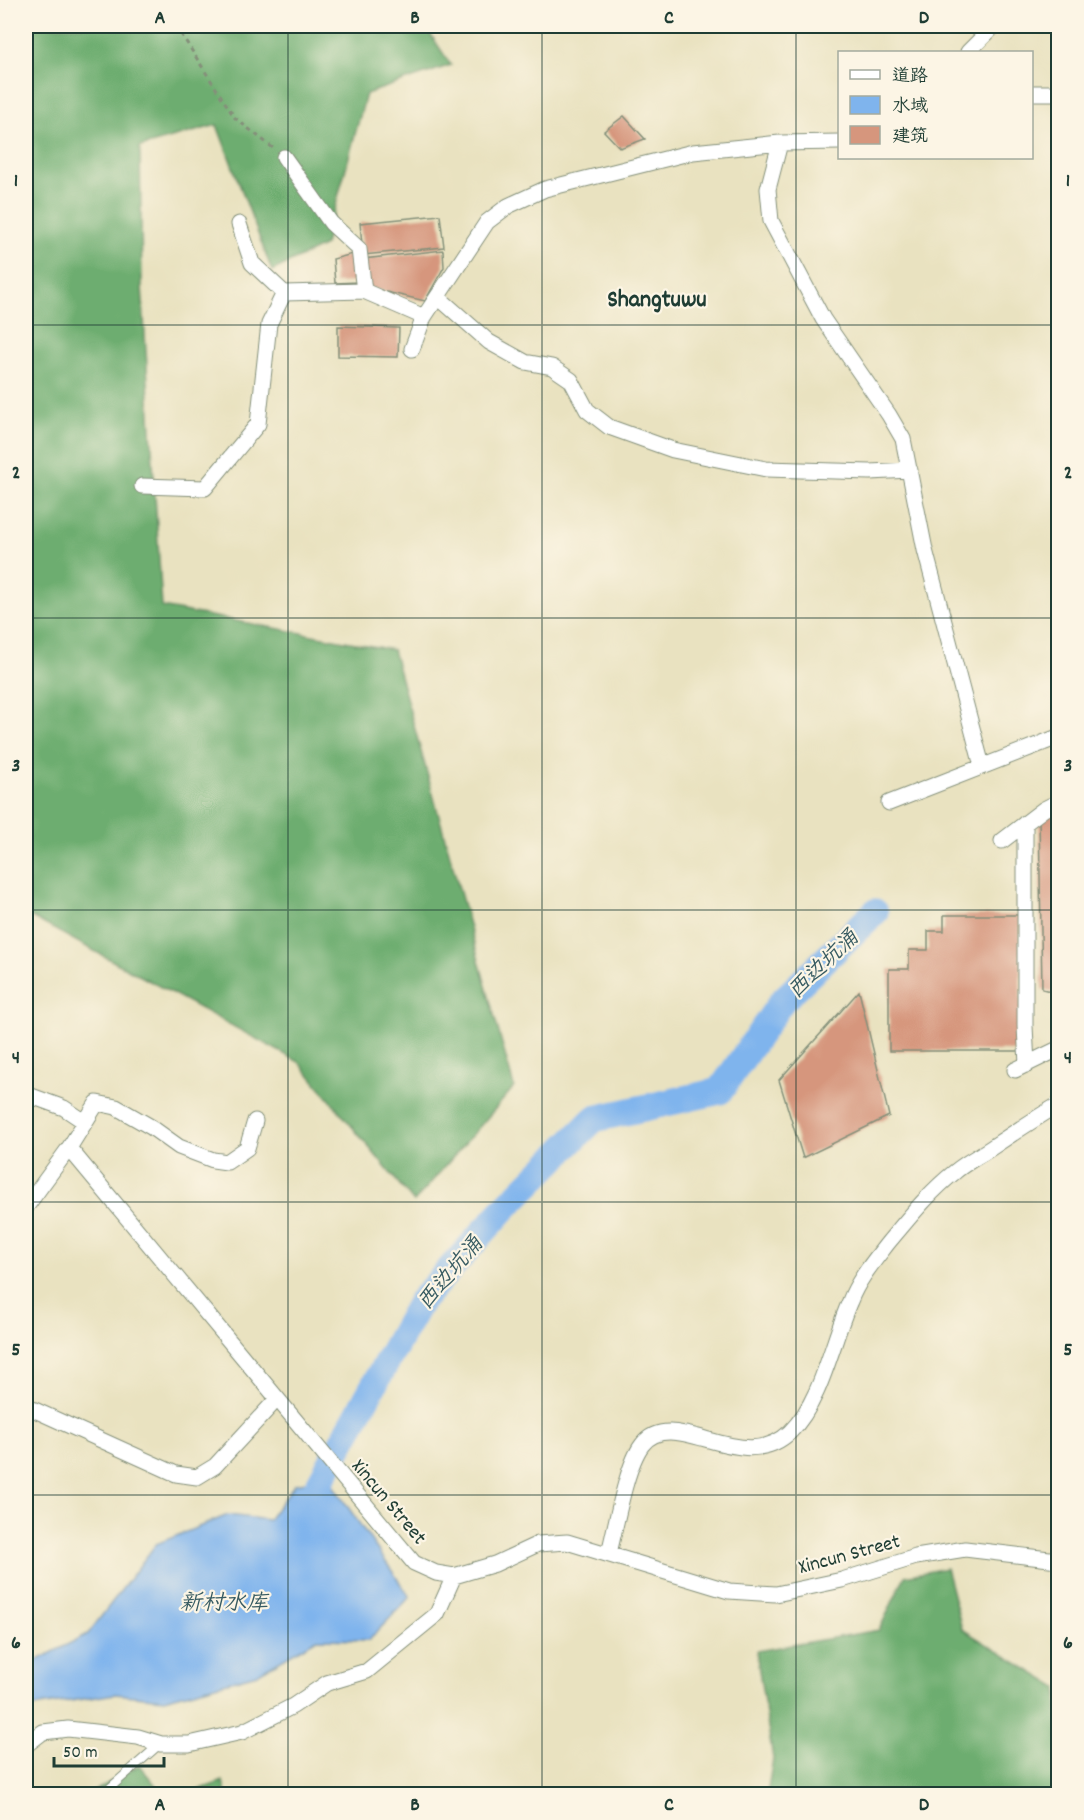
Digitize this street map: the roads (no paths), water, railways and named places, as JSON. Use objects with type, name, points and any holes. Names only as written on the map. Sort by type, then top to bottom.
[{"type":"street","points":[[969,51],[994,26]]},
{"type":"street","points":[[1033,93],[1059,93]]},
{"type":"street","points":[[412,349],[424,317],[487,222],[508,206],[545,189],[693,152],[780,143],[838,141]]},
{"type":"street","points":[[780,143],[768,189],[771,221],[823,319],[903,439],[925,550],[982,766]]},
{"type":"street","points":[[284,157],[331,223],[359,249],[364,291]]},
{"type":"street","points":[[239,224],[252,263],[284,292],[364,291],[424,317]]},
{"type":"street","points":[[142,486],[205,488],[258,424],[269,324],[284,292]]},
{"type":"street","points":[[438,297],[489,342],[525,362],[552,367],[570,380],[587,410],[609,427],[674,450],[766,469],[870,472],[910,470]]},
{"type":"street","points":[[889,803],[1059,737]]},
{"type":"street","points":[[1002,841],[1044,809],[1059,802]]},
{"type":"street","points":[[1025,823],[1025,1026],[1021,1067],[1059,1049]]},
{"type":"street","points":[[26,1094],[64,1108],[85,1122]]},
{"type":"street","points":[[26,1207],[69,1148],[97,1103],[116,1107],[151,1127],[179,1147],[213,1160],[227,1162],[246,1148],[255,1121]]},
{"type":"street","points":[[609,1553],[637,1453],[648,1438],[657,1433],[669,1431],[731,1446],[756,1448],[767,1446],[790,1432],[805,1412],[815,1393],[850,1299],[873,1261],[917,1208],[955,1172],[1059,1105]]},
{"type":"street","name":"Xincun Street","points":[[69,1148],[414,1563],[436,1573],[454,1575],[495,1564],[538,1544],[567,1542],[729,1591],[776,1594],[842,1580],[916,1557],[965,1550],[1059,1560]]},
{"type":"street","points":[[26,1406],[176,1474],[197,1477],[215,1466],[277,1399]]},
{"type":"street","points":[[26,1745],[43,1732],[68,1729],[138,1737],[160,1744],[189,1744],[242,1732],[293,1706],[327,1683],[367,1671],[437,1614],[454,1575]]},
{"type":"lane","points":[[103,1794],[160,1744]]},
{"type":"water","name":"新村水库","points":[[328,1478],[410,1597],[369,1640],[317,1639],[257,1674],[164,1699],[115,1694],[26,1708],[26,1666],[88,1634],[156,1544],[228,1515],[268,1520],[295,1484]]},
{"type":"waterway","name":"西边坑涌","points":[[299,1505],[315,1491],[420,1302],[504,1209],[594,1119],[720,1091],[782,1001],[875,912]]},
{"type":"district","name":"Shangtuwu","points":[[657,298]]}]
